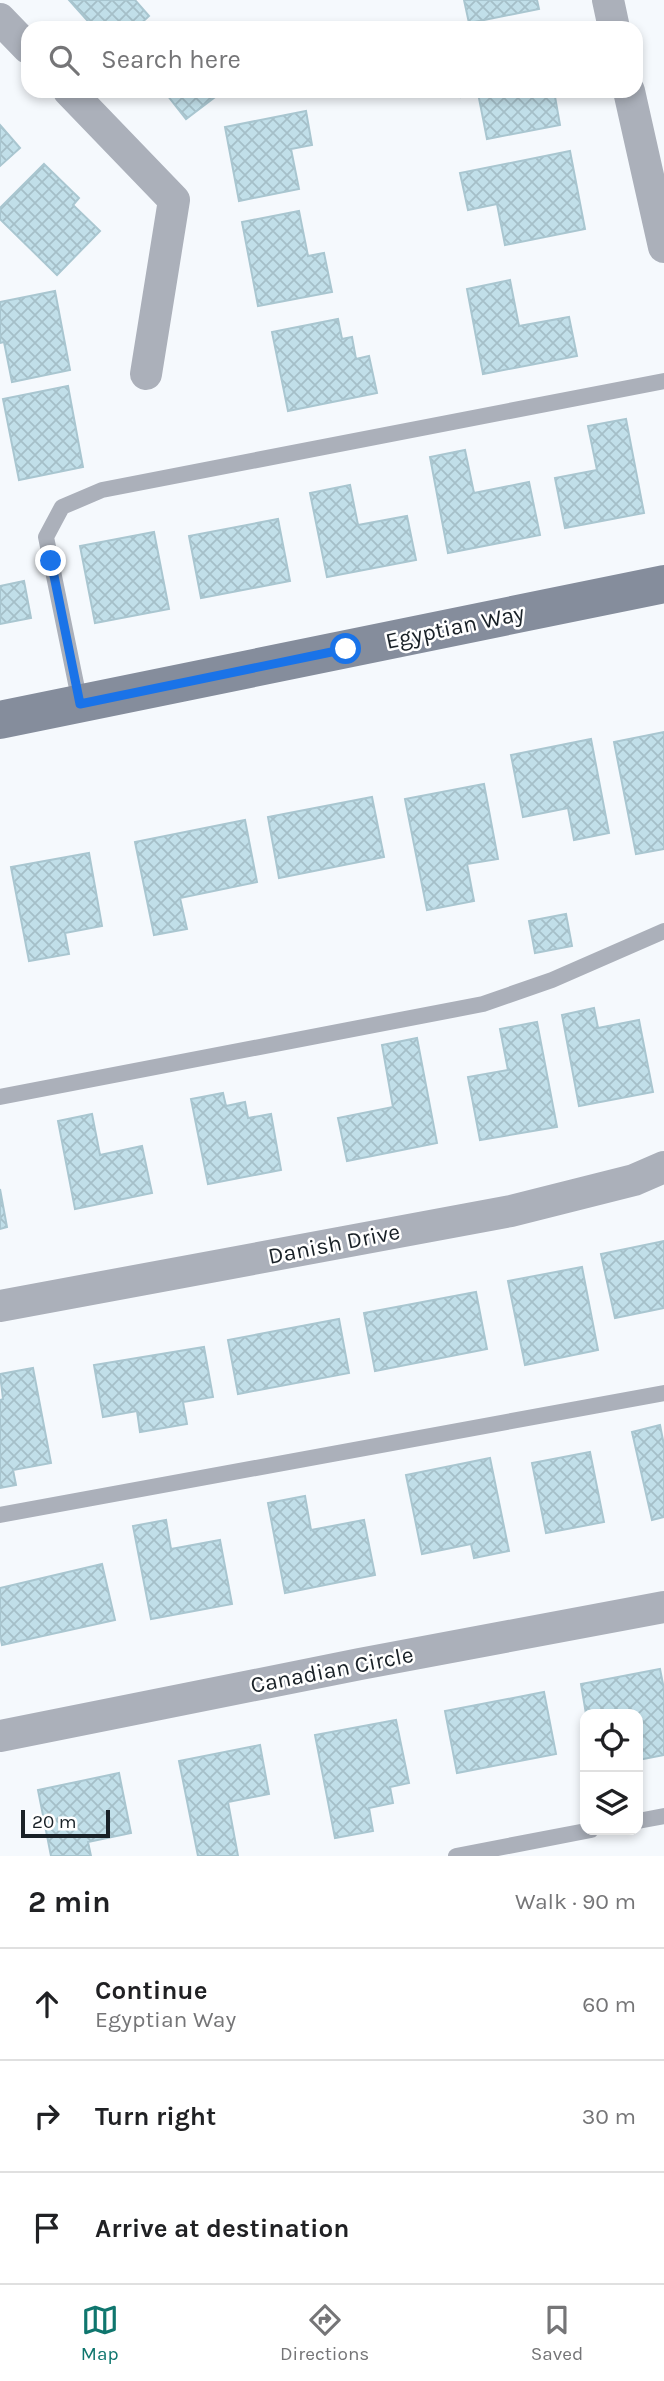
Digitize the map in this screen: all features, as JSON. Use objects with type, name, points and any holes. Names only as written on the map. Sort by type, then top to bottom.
[{"type":"street","points":[[608,0],[612,21]]},
{"type":"street","points":[[0,19],[21,41]]},
{"type":"street","points":[[76,98],[174,200],[146,374]]},
{"type":"street","points":[[631,98],[664,247]]},
{"type":"street","name":"Egyptian Way","points":[[0,720],[664,584]]},
{"type":"street","name":"Danish Drive","points":[[0,1306],[511,1211],[634,1180],[664,1167]]},
{"type":"street","name":"Canadian Circle","points":[[0,1736],[664,1606]]},
{"type":"lane","points":[[80,704],[46,537],[62,507],[103,490],[664,381]]},
{"type":"lane","points":[[0,1097],[483,1004],[552,980],[664,932]]},
{"type":"lane","points":[[0,1515],[664,1393]]},
{"type":"lane","points":[[643,1820],[664,1815]]},
{"type":"lane","points":[[456,1856],[580,1832]]},
{"type":"building","points":[[69,0],[135,0],[149,16],[144,21],[88,21]]},
{"type":"building","points":[[464,0],[537,0],[539,9],[469,21]]},
{"type":"building","points":[[170,98],[214,98],[186,119]]},
{"type":"building","points":[[479,98],[555,98],[560,125],[487,139]]},
{"type":"building","points":[[306,111],[312,145],[291,149],[299,189],[239,201],[225,127]]},
{"type":"building","points":[[0,125],[20,148],[0,166]]},
{"type":"building","points":[[570,151],[585,229],[505,245],[497,204],[468,210],[460,173]]},
{"type":"building","points":[[44,164],[79,198],[73,205],[100,231],[57,275],[0,219],[0,208]]},
{"type":"building","points":[[299,211],[308,256],[324,253],[332,292],[258,306],[242,222]]},
{"type":"building","points":[[510,280],[519,326],[569,317],[577,356],[483,374],[467,289]]},
{"type":"building","points":[[55,291],[70,370],[12,382],[4,342],[0,343],[0,302]]},
{"type":"building","points":[[338,319],[342,339],[352,337],[356,359],[369,356],[377,393],[288,411],[272,332]]},
{"type":"building","points":[[68,386],[83,467],[19,480],[3,399]]},
{"type":"building","points":[[626,419],[644,513],[565,528],[555,478],[597,470],[588,426]]},
{"type":"building","points":[[465,450],[474,493],[529,482],[540,535],[448,553],[430,457]]},
{"type":"building","points":[[350,485],[358,525],[407,516],[416,560],[327,577],[310,493]]},
{"type":"building","points":[[278,519],[290,581],[201,598],[189,536]]},
{"type":"building","points":[[154,532],[169,609],[95,623],[80,546]]},
{"type":"building","points":[[24,581],[31,618],[0,624],[0,586]]},
{"type":"building","points":[[664,732],[664,849],[636,854],[614,742]]},
{"type":"building","points":[[591,739],[609,833],[574,840],[568,808],[523,817],[511,755]]},
{"type":"building","points":[[484,784],[498,859],[467,864],[474,901],[427,910],[405,799]]},
{"type":"building","points":[[372,797],[384,857],[279,878],[268,817]]},
{"type":"building","points":[[245,820],[257,882],[180,898],[187,929],[154,935],[135,842]]},
{"type":"building","points":[[89,853],[102,926],[65,933],[69,954],[29,961],[11,867]]},
{"type":"building","points":[[566,914],[572,946],[535,953],[529,921]]},
{"type":"building","points":[[594,1008],[598,1028],[639,1020],[653,1092],[579,1106],[562,1015]]},
{"type":"building","points":[[537,1022],[557,1127],[480,1140],[468,1077],[508,1070],[500,1029]]},
{"type":"building","points":[[417,1038],[437,1143],[347,1161],[338,1118],[393,1107],[382,1045]]},
{"type":"building","points":[[223,1093],[226,1106],[245,1102],[248,1118],[271,1114],[281,1170],[208,1184],[191,1099]]},
{"type":"building","points":[[92,1114],[100,1155],[142,1146],[152,1193],[75,1209],[58,1121]]},
{"type":"building","points":[[0,1189],[7,1227],[0,1229]]},
{"type":"building","points":[[664,1241],[664,1308],[615,1318],[601,1254]]},
{"type":"building","points":[[582,1267],[598,1350],[525,1365],[508,1281]]},
{"type":"building","points":[[476,1292],[487,1349],[375,1371],[364,1313]]},
{"type":"building","points":[[339,1319],[349,1373],[238,1394],[228,1340]]},
{"type":"building","points":[[204,1347],[213,1397],[183,1402],[187,1424],[140,1432],[137,1411],[103,1417],[94,1365]]},
{"type":"building","points":[[33,1368],[51,1463],[13,1470],[16,1485],[0,1488],[0,1400],[3,1399],[0,1374]]},
{"type":"building","points":[[660,1425],[664,1445],[664,1517],[652,1520],[632,1432]]},
{"type":"building","points":[[590,1452],[604,1522],[546,1533],[532,1463]]},
{"type":"building","points":[[490,1458],[509,1551],[474,1558],[471,1544],[422,1554],[406,1475]]},
{"type":"building","points":[[305,1496],[311,1530],[364,1520],[375,1575],[285,1593],[268,1503]]},
{"type":"building","points":[[166,1520],[171,1549],[220,1540],[232,1604],[151,1619],[133,1526]]},
{"type":"building","points":[[102,1564],[115,1620],[2,1645],[0,1588]]},
{"type":"building","points":[[660,1669],[664,1689],[664,1755],[643,1759],[643,1709],[585,1709],[581,1684]]},
{"type":"building","points":[[544,1692],[556,1754],[457,1773],[445,1711]]},
{"type":"building","points":[[396,1720],[409,1783],[390,1787],[393,1803],[369,1808],[373,1831],[335,1838],[315,1735]]},
{"type":"building","points":[[260,1745],[269,1794],[228,1802],[238,1856],[198,1856],[179,1761]]},
{"type":"building","points":[[119,1773],[131,1833],[88,1842],[91,1856],[51,1856],[38,1790]]},
{"type":"route","points":[[51,561],[80,704],[346,649]]}]
